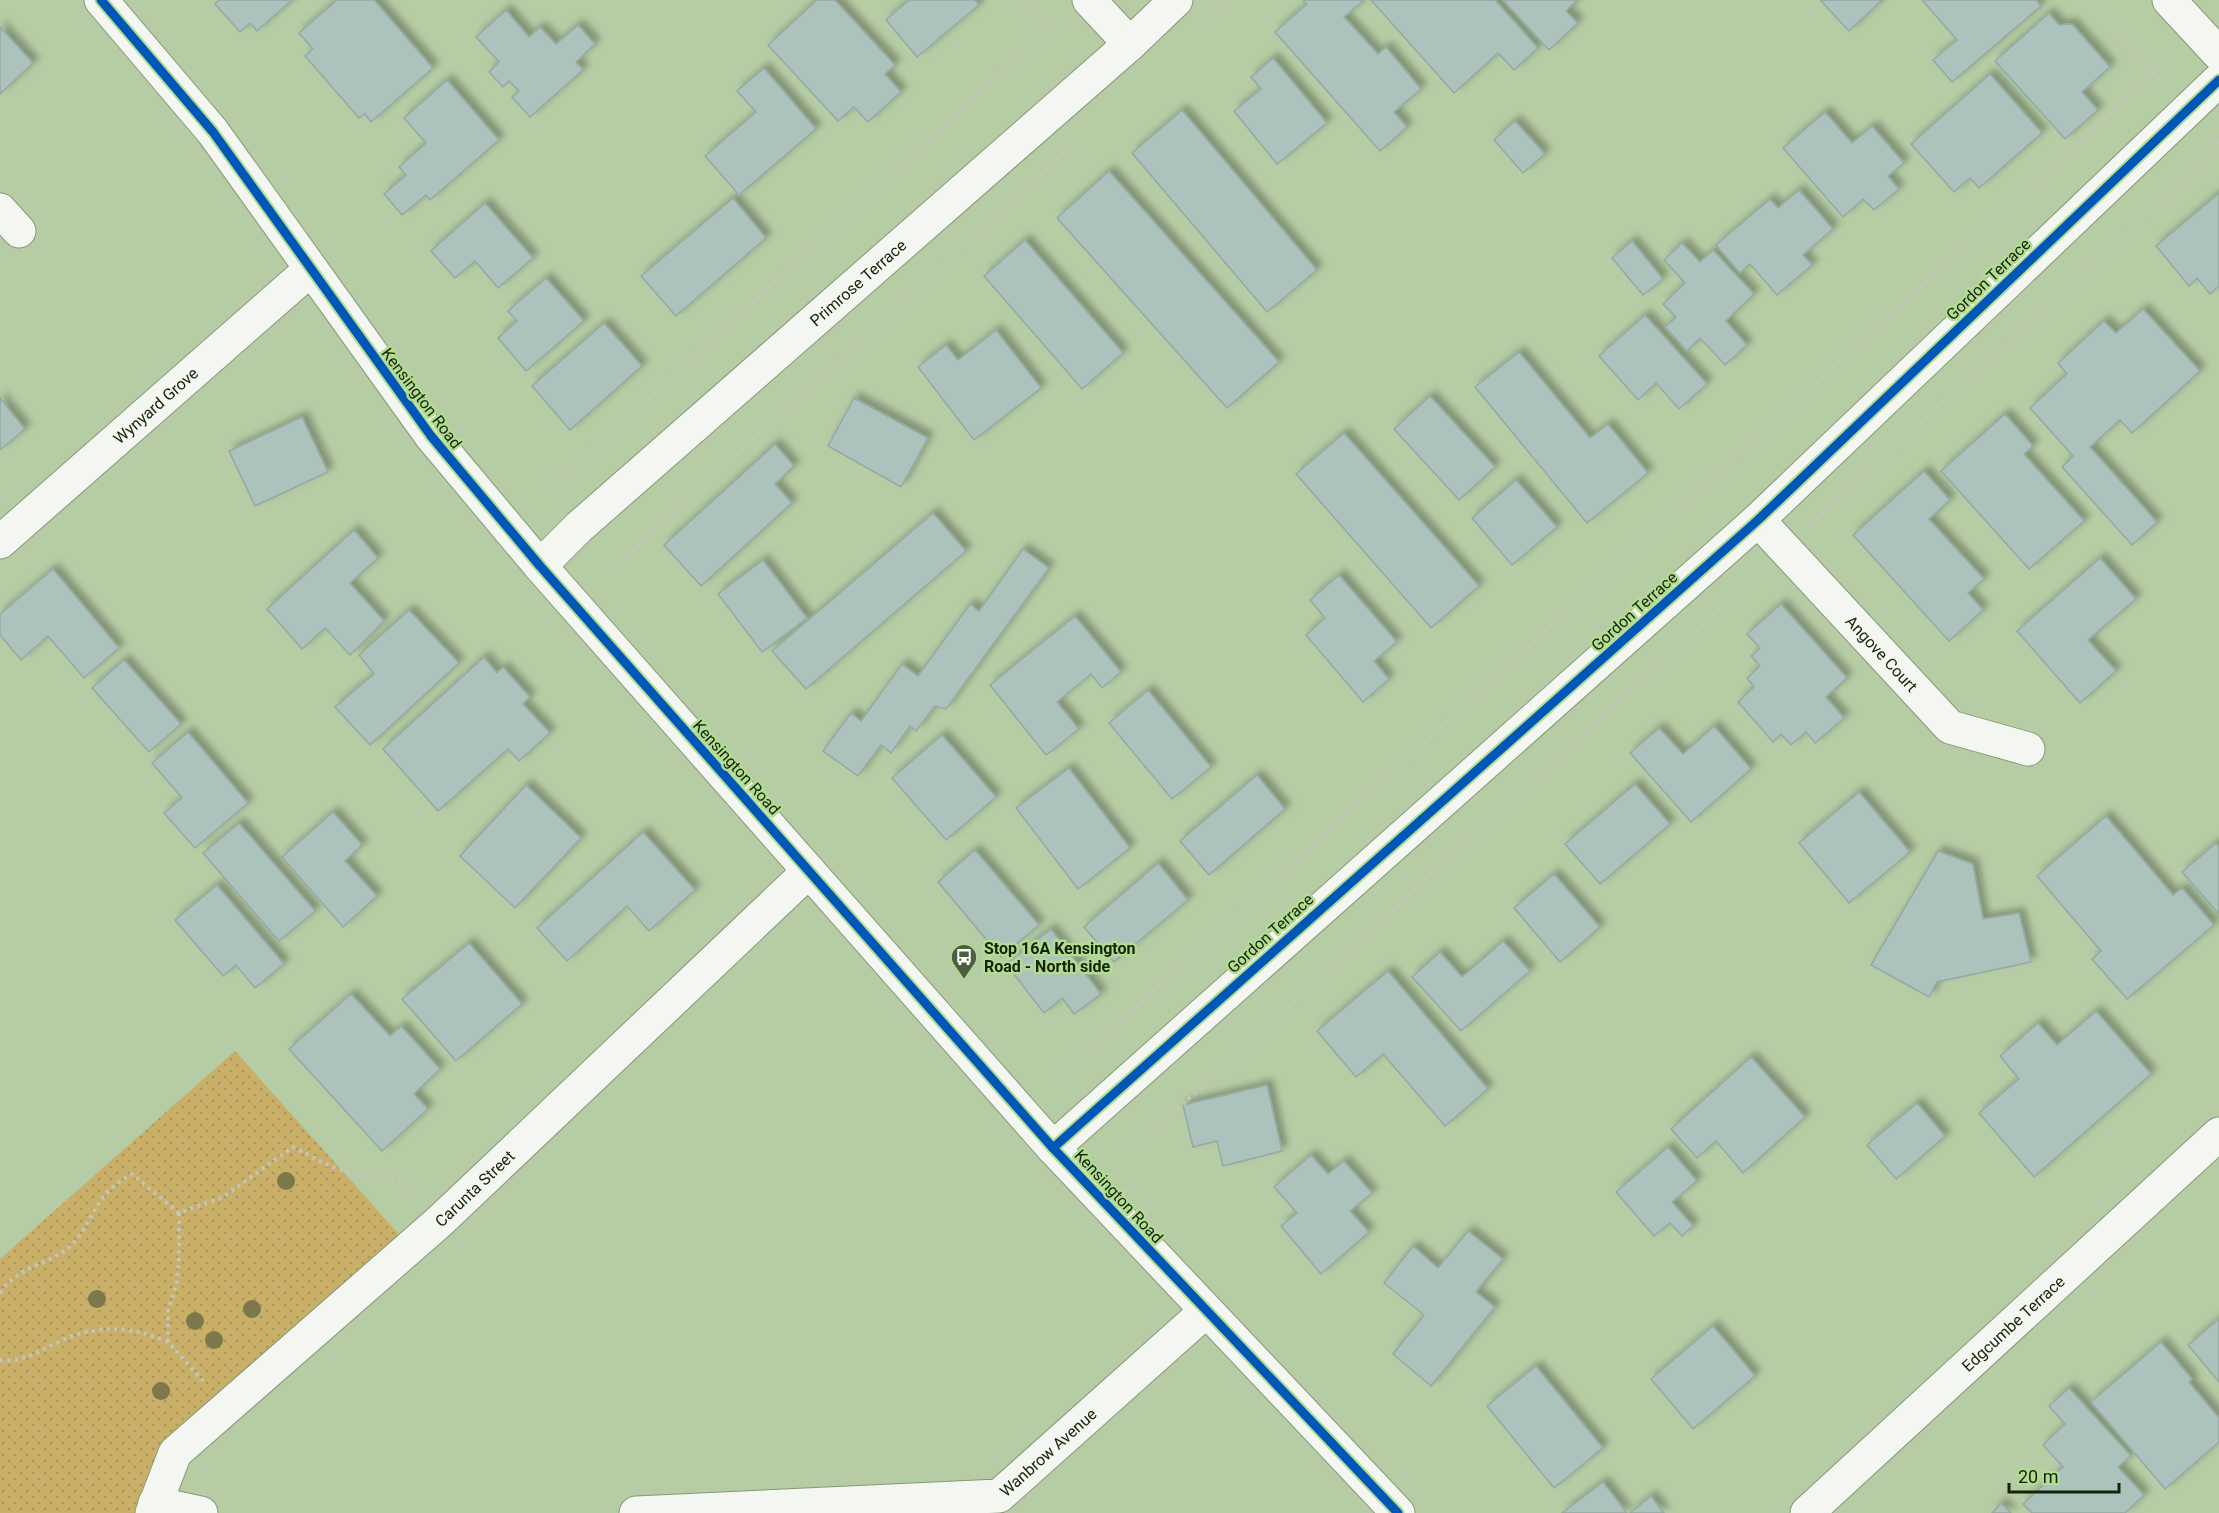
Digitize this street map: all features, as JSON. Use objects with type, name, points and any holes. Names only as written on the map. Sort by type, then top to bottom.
[{"type":"street","name":"Kensington Road","points":[[101,0],[213,132],[431,436],[540,566],[1053,1148],[1398,1513]]},
{"type":"street","points":[[1089,0],[1130,44]]},
{"type":"street","name":"Primrose Terrace","points":[[540,566],[579,527],[1130,44],[1176,0]]},
{"type":"street","points":[[2169,0],[2209,43]]},
{"type":"street","name":"Gordon Terrace","points":[[1053,1148],[1758,520],[2219,80]]},
{"type":"street","name":"Wynyard Grove","points":[[0,542],[311,269]]},
{"type":"street","name":"Angove Court","points":[[1758,520],[1950,727],[2028,749]]},
{"type":"street","name":"Carunta Street","points":[[154,1508],[175,1453],[439,1222],[809,871]]},
{"type":"street","name":"Edgcumbe Terrace","points":[[1807,1513],[2219,1134]]},
{"type":"street","name":"Wanbrow Avenue","points":[[636,1513],[999,1496],[1206,1311]]},
{"type":"street","points":[[154,1508],[201,1513]]},
{"type":"path","points":[[548,491],[1049,30],[1023,0]]},
{"type":"path","points":[[1195,32],[1230,0]]},
{"type":"path","points":[[2087,0],[2187,109]]},
{"type":"path","points":[[1064,1073],[2154,74],[2209,43]]},
{"type":"path","points":[[615,567],[1081,138]]},
{"type":"path","points":[[1133,1150],[2219,148]]},
{"type":"path","points":[[179,1213],[223,1197],[293,1147],[336,1171],[368,1178],[399,1178],[439,1222]]},
{"type":"path","points":[[0,1293],[9,1280],[25,1268],[53,1258],[72,1245],[89,1224],[97,1206],[111,1188],[132,1174],[179,1213]]},
{"type":"path","points":[[168,1342],[168,1311],[177,1281],[179,1213]]},
{"type":"path","points":[[0,1360],[36,1354],[69,1337],[93,1330],[121,1329],[143,1332],[168,1342],[226,1406]]},
{"type":"shaded area","points":[[235,1051],[404,1240],[175,1453],[155,1513],[0,1513],[0,1259]]},
{"type":"building","points":[[219,0],[292,0],[257,31],[250,23],[240,32],[215,4]]},
{"type":"building","points":[[337,0],[374,0],[433,68],[371,122],[365,114],[359,118],[305,56],[313,49],[299,33]]},
{"type":"building","points":[[817,0],[835,0],[895,65],[885,74],[901,92],[868,122],[854,107],[838,121],[768,45]]},
{"type":"building","points":[[909,0],[975,0],[979,5],[917,57],[886,20]]},
{"type":"building","points":[[1303,0],[1364,0],[1344,17],[1378,54],[1386,47],[1421,89],[1394,112],[1407,127],[1380,151],[1275,32],[1307,4]]},
{"type":"building","points":[[1371,0],[1495,0],[1538,48],[1514,70],[1498,53],[1454,93]]},
{"type":"building","points":[[1503,0],[1577,0],[1566,11],[1578,23],[1549,50]]},
{"type":"building","points":[[1820,0],[1882,0],[1849,31]]},
{"type":"building","points":[[1922,0],[2036,0],[2041,6],[1952,82],[1933,60],[1957,40]]},
{"type":"building","points":[[506,10],[529,37],[540,27],[556,44],[578,25],[595,44],[576,62],[583,70],[530,117],[512,97],[519,91],[509,81],[503,87],[489,72],[499,62],[476,37]]},
{"type":"building","points":[[2049,13],[2059,25],[2072,24],[2110,67],[2082,92],[2098,110],[2065,139],[1995,61]]},
{"type":"building","points":[[0,27],[33,63],[0,94]]},
{"type":"building","points":[[1273,58],[1327,123],[1277,164],[1234,111],[1261,89],[1251,77]]},
{"type":"building","points":[[764,68],[816,129],[739,195],[705,156],[756,112],[737,91]]},
{"type":"building","points":[[1990,74],[2042,133],[1979,188],[1970,178],[1954,192],[1911,144]]},
{"type":"building","points":[[447,80],[499,140],[430,200],[426,195],[402,215],[384,194],[406,175],[399,167],[426,143],[404,118]]},
{"type":"building","points":[[1182,110],[1317,270],[1267,312],[1132,153]]},
{"type":"building","points":[[1825,112],[1852,143],[1872,126],[1904,163],[1888,176],[1899,189],[1874,210],[1863,199],[1843,217],[1783,148]]},
{"type":"building","points":[[1515,121],[1545,154],[1523,173],[1494,140]]},
{"type":"building","points":[[1109,171],[1279,362],[1227,408],[1057,218]]},
{"type":"building","points":[[1799,190],[1833,229],[1803,255],[1812,265],[1777,295],[1750,264],[1740,273],[1716,245],[1770,199],[1778,208]]},
{"type":"building","points":[[2219,193],[2219,286],[2210,294],[2197,278],[2189,286],[2156,246]]},
{"type":"building","points":[[733,198],[766,238],[676,316],[641,276]]},
{"type":"building","points":[[485,203],[533,258],[498,288],[475,261],[455,278],[431,251]]},
{"type":"building","points":[[1025,240],[1123,353],[1082,389],[984,276]]},
{"type":"building","points":[[1632,241],[1663,279],[1643,295],[1612,258]]},
{"type":"building","points":[[1682,243],[1700,262],[1713,250],[1754,294],[1726,321],[1747,345],[1725,365],[1700,338],[1687,351],[1665,327],[1676,317],[1663,304],[1685,283],[1664,260]]},
{"type":"building","points":[[546,278],[584,321],[526,371],[498,338],[517,321],[508,311]]},
{"type":"building","points":[[2143,309],[2200,371],[2132,433],[2120,420],[2090,447],[2157,522],[2132,545],[2062,467],[2073,456],[2030,408],[2067,374],[2058,363],[2104,321],[2116,333]]},
{"type":"building","points":[[1645,315],[1707,384],[1679,409],[1656,383],[1638,400],[1599,356]]},
{"type":"building","points":[[604,323],[642,366],[570,430],[532,386]]},
{"type":"building","points":[[996,330],[1041,388],[974,440],[918,367],[946,345],[958,360]]},
{"type":"building","points":[[1519,352],[1590,438],[1608,424],[1648,473],[1587,523],[1475,387]]},
{"type":"building","points":[[1430,396],[1495,467],[1459,500],[1394,429]]},
{"type":"building","points":[[0,398],[25,429],[0,450]]},
{"type":"building","points":[[854,398],[928,438],[901,487],[828,446]]},
{"type":"building","points":[[2005,414],[2033,446],[2024,454],[2084,521],[2029,569],[1941,471]]},
{"type":"building","points":[[302,417],[328,472],[255,506],[229,451]]},
{"type":"building","points":[[1344,433],[1479,586],[1431,628],[1296,474]]},
{"type":"building","points":[[775,444],[794,466],[775,484],[792,503],[701,586],[664,545]]},
{"type":"building","points":[[1924,471],[1950,500],[1929,519],[1984,579],[1968,593],[1983,610],[1949,641],[1853,535]]},
{"type":"building","points":[[1516,480],[1557,527],[1512,565],[1472,518]]},
{"type":"building","points":[[933,513],[966,551],[806,689],[772,651]]},
{"type":"building","points":[[354,530],[378,558],[350,583],[384,621],[350,655],[325,628],[302,649],[267,609]]},
{"type":"building","points":[[1023,549],[1049,568],[946,709],[935,706],[916,731],[910,726],[891,753],[881,745],[858,776],[823,751],[851,713],[861,721],[902,664],[918,676],[970,604],[979,611]]},
{"type":"building","points":[[2100,558],[2136,599],[2088,640],[2116,671],[2080,703],[2017,631]]},
{"type":"building","points":[[763,560],[807,618],[762,652],[718,594]]},
{"type":"building","points":[[53,569],[119,648],[84,678],[48,636],[21,660],[0,635],[0,614]]},
{"type":"building","points":[[1339,575],[1397,642],[1374,661],[1389,679],[1363,702],[1306,635],[1325,618],[1310,600]]},
{"type":"building","points":[[1781,604],[1847,678],[1826,697],[1844,718],[1815,743],[1806,732],[1791,745],[1781,734],[1773,742],[1738,702],[1754,687],[1747,678],[1760,666],[1751,656],[1760,648],[1747,634]]},
{"type":"building","points":[[409,610],[459,663],[370,745],[335,707],[374,674],[359,655]]},
{"type":"building","points":[[1075,616],[1121,672],[1102,688],[1091,674],[1057,702],[1079,729],[1046,755],[990,685]]},
{"type":"building","points":[[484,657],[497,673],[503,667],[530,697],[523,704],[550,733],[519,761],[508,749],[438,811],[383,749]]},
{"type":"building","points":[[124,660],[181,724],[149,752],[92,688]]},
{"type":"building","points":[[1148,690],[1211,767],[1172,799],[1109,723]]},
{"type":"building","points":[[1714,726],[1751,769],[1691,822],[1630,753],[1659,728],[1683,754]]},
{"type":"building","points":[[188,732],[248,803],[195,848],[164,813],[182,798],[152,763]]},
{"type":"building","points":[[942,735],[996,797],[946,840],[892,778]]},
{"type":"building","points":[[1069,768],[1130,848],[1078,889],[1016,808]]},
{"type":"building","points":[[1257,775],[1285,809],[1209,875],[1180,841]]},
{"type":"building","points":[[1635,784],[1670,824],[1600,884],[1565,844]]},
{"type":"building","points":[[526,785],[581,838],[515,908],[460,856]]},
{"type":"building","points":[[1859,792],[1910,852],[1849,903],[1799,843]]},
{"type":"building","points":[[333,812],[362,845],[345,861],[377,896],[343,927],[282,857]]},
{"type":"building","points":[[2106,816],[2173,895],[2182,888],[2214,925],[2127,999],[2092,959],[2101,951],[2037,876]]},
{"type":"building","points":[[239,823],[315,911],[279,941],[203,853]]},
{"type":"building","points":[[643,832],[695,890],[649,931],[627,906],[567,961],[537,928]]},
{"type":"building","points":[[2216,843],[2219,847],[2219,914],[2182,872]]},
{"type":"building","points":[[975,850],[1039,925],[1001,957],[938,882]]},
{"type":"building","points":[[1938,851],[1973,864],[1983,919],[2019,913],[2031,962],[1937,982],[1929,997],[1871,965]]},
{"type":"building","points":[[1158,863],[1188,900],[1114,962],[1084,927]]},
{"type":"building","points":[[1554,874],[1600,927],[1560,962],[1514,908]]},
{"type":"building","points":[[217,885],[284,964],[255,988],[236,965],[223,976],[175,920]]},
{"type":"building","points":[[1051,929],[1101,994],[1074,1014],[1062,998],[1044,1013],[1006,964]]},
{"type":"building","points":[[1503,941],[1530,971],[1461,1031],[1412,977],[1440,952],[1462,977]]},
{"type":"building","points":[[469,943],[522,1004],[456,1061],[402,999]]},
{"type":"building","points":[[1388,971],[1488,1089],[1445,1126],[1383,1054],[1356,1077],[1317,1031]]},
{"type":"building","points":[[351,994],[390,1036],[401,1026],[440,1069],[414,1094],[428,1109],[382,1151],[289,1049]]},
{"type":"building","points":[[2096,1011],[2151,1074],[2034,1177],[1979,1113],[2019,1079],[2000,1056],[2038,1023],[2057,1045]]},
{"type":"building","points":[[1751,1057],[1805,1117],[1743,1173],[1716,1141],[1697,1158],[1671,1129]]},
{"type":"building","points":[[1267,1085],[1282,1151],[1223,1166],[1217,1141],[1193,1147],[1183,1105]]},
{"type":"building","points":[[1917,1103],[1945,1136],[1896,1179],[1867,1145]]},
{"type":"building","points":[[1668,1147],[1697,1181],[1672,1202],[1693,1226],[1682,1236],[1670,1223],[1654,1236],[1616,1192]]},
{"type":"building","points":[[1311,1155],[1328,1174],[1344,1161],[1372,1193],[1350,1211],[1369,1232],[1321,1274],[1281,1226],[1297,1213],[1274,1187]]},
{"type":"building","points":[[1468,1231],[1503,1259],[1476,1292],[1495,1307],[1431,1386],[1393,1354],[1424,1315],[1384,1283],[1413,1246],[1438,1268]]},
{"type":"building","points":[[2219,1319],[2219,1382],[2188,1345]]},
{"type":"building","points":[[1713,1326],[1755,1376],[1693,1429],[1651,1379]]},
{"type":"building","points":[[2161,1342],[2192,1379],[2189,1382],[2219,1418],[2219,1442],[2165,1489],[2091,1402]]},
{"type":"building","points":[[1536,1366],[1603,1448],[1554,1488],[1487,1406]]},
{"type":"building","points":[[2069,1388],[2131,1456],[2118,1467],[2144,1495],[2125,1513],[2032,1513],[2023,1504],[2063,1467],[2043,1445],[2065,1424],[2049,1406]]},
{"type":"building","points":[[1603,1482],[1627,1513],[1562,1513]]},
{"type":"building","points":[[1651,1496],[1664,1513],[1630,1513]]},
{"type":"building","points":[[2001,1503],[2011,1513],[1992,1513]]},
{"type":"cycle path","points":[[101,0],[213,132],[431,436],[540,566],[1053,1148],[1398,1513]]},
{"type":"cycle path","points":[[1053,1148],[1758,520],[2219,80]]},
{"type":"place","name":"Stop 16A Kensington Road - North side","points":[[964,980]]}]
